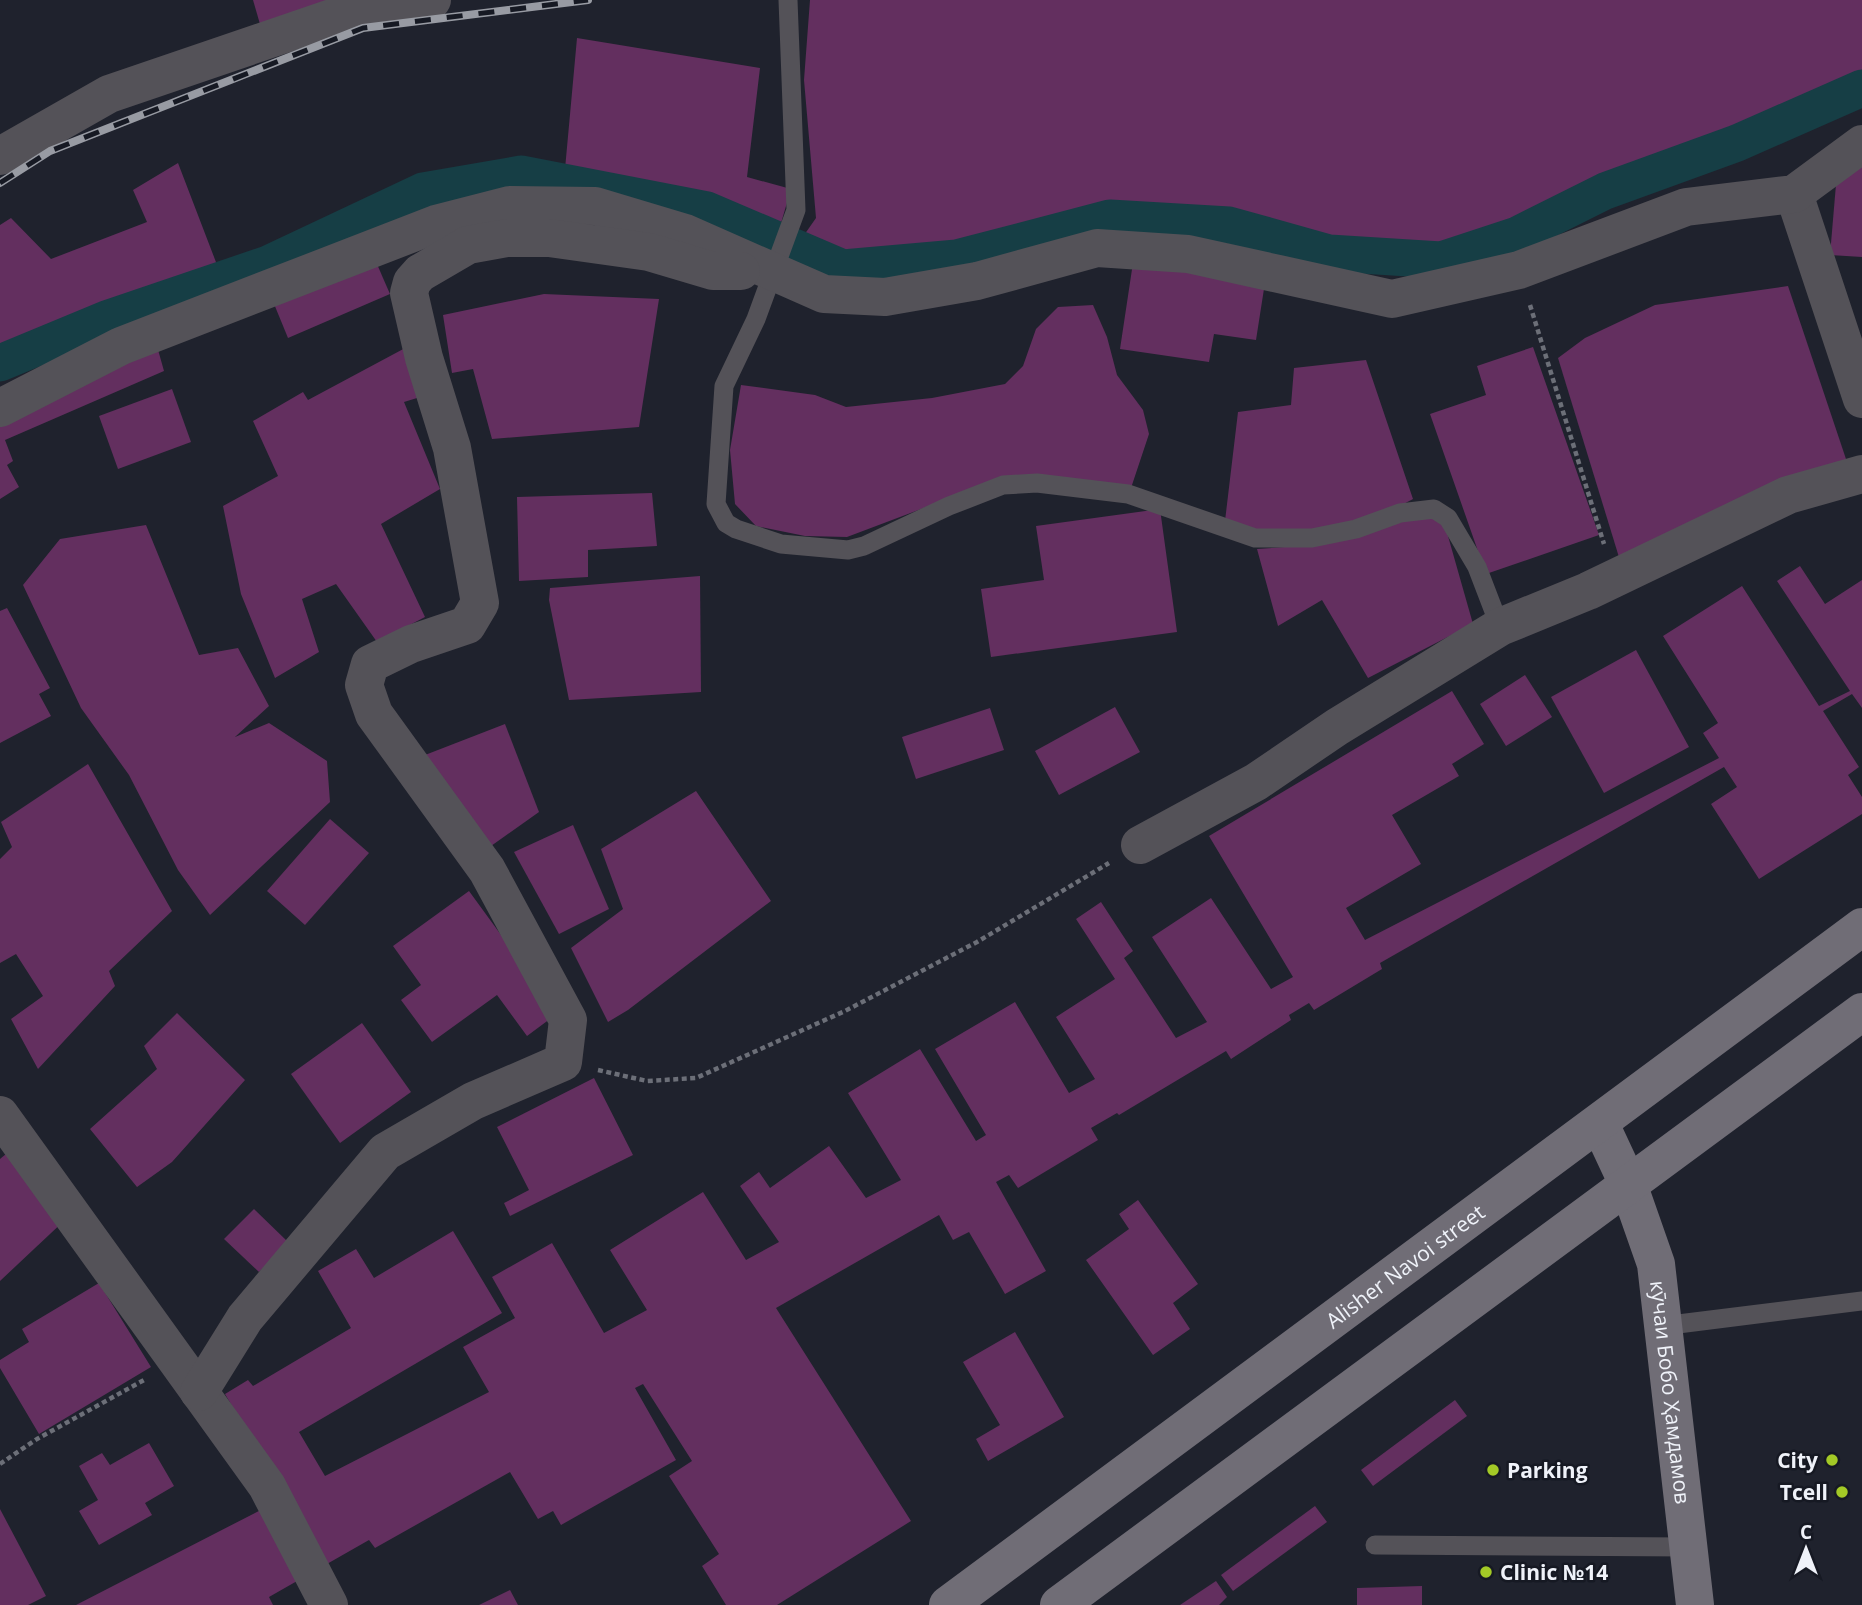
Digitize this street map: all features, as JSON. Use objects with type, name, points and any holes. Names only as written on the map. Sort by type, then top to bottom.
[{"type":"street","points":[[0,156],[109,94],[357,4],[432,0]]},
{"type":"street","points":[[0,408],[121,346],[436,224],[510,205],[594,206],[775,258],[824,294],[885,297],[977,281],[1097,248],[1188,254],[1392,299],[1519,270],[1686,207],[1794,194],[1862,144]]},
{"type":"street","points":[[1794,194],[1862,399]]},
{"type":"street","points":[[199,1392],[245,1318],[385,1152],[473,1101],[563,1062],[568,1020],[562,1007],[487,870],[374,714],[364,685],[370,664],[411,645],[467,625],[480,603],[452,448],[424,358],[409,293],[412,282],[420,273],[468,245],[507,238],[549,238],[649,252],[713,271],[738,271],[775,258]]},
{"type":"street","points":[[1140,845],[1256,782],[1337,727],[1500,627],[1614,579],[1788,495],[1862,474]]},
{"type":"street","name":"Alisher Navoi street","points":[[948,1605],[1380,1282],[1600,1124],[1862,927]]},
{"type":"street","points":[[1059,1605],[1862,1012]]},
{"type":"street","points":[[0,1115],[267,1486],[329,1605]]},
{"type":"street","name":"кӯчаи Бобо Ҳамдамов","points":[[1600,1124],[1628,1184],[1656,1264],[1695,1605]]},
{"type":"lane","points":[[788,0],[796,210],[775,258],[756,319],[724,386],[716,504],[722,519],[736,529],[781,544],[848,550],[864,547],[950,506],[1003,485],[1037,483],[1128,494],[1255,538],[1312,538],[1356,529],[1400,513],[1434,509],[1448,518],[1477,567],[1500,627]]},
{"type":"lane","points":[[1662,1326],[1862,1301]]},
{"type":"lane","points":[[1375,1545],[1688,1546]]},
{"type":"path","points":[[1519,270],[1614,579]]},
{"type":"path","points":[[563,1062],[647,1081],[696,1078],[796,1035],[977,942],[1140,845]]},
{"type":"path","points":[[0,1464],[37,1439],[176,1361]]},
{"type":"shaded area","points":[[253,0],[331,0],[262,31]]},
{"type":"shaded area","points":[[810,0],[1862,0],[1862,75],[1601,182],[1508,225],[1436,251],[1333,241],[1228,216],[1105,209],[959,250],[847,258],[802,238],[816,218],[804,80]]},
{"type":"shaded area","points":[[577,38],[760,68],[747,177],[791,189],[779,230],[707,201],[565,169]]},
{"type":"shaded area","points":[[1839,149],[1862,150],[1862,257],[1830,255]]},
{"type":"shaded area","points":[[178,163],[219,270],[23,339],[0,352],[0,225],[11,218],[51,259],[147,222],[133,190]]},
{"type":"shaded area","points":[[373,255],[390,294],[288,338],[272,299]]},
{"type":"shaded area","points":[[1134,256],[1266,276],[1256,340],[1214,334],[1209,362],[1120,349]]},
{"type":"shaded area","points":[[1788,286],[1848,465],[1622,567],[1558,358],[1585,338],[1655,305]]},
{"type":"shaded area","points":[[544,294],[659,299],[639,427],[492,439],[473,369],[452,373],[443,315]]},
{"type":"shaded area","points":[[1093,305],[1107,337],[1117,375],[1143,410],[1149,434],[1131,488],[1046,476],[953,497],[847,537],[805,536],[756,526],[735,504],[730,450],[741,385],[815,395],[846,407],[932,398],[1005,384],[1023,366],[1036,329],[1058,307]]},
{"type":"shaded area","points":[[155,339],[164,371],[5,440],[13,461],[7,465],[19,487],[0,499],[0,412]]},
{"type":"shaded area","points":[[407,347],[430,394],[404,402],[440,489],[381,524],[425,617],[377,642],[336,584],[302,599],[319,652],[275,678],[241,594],[223,506],[278,476],[253,421],[303,392],[308,400]]},
{"type":"shaded area","points":[[1533,347],[1599,535],[1486,574],[1430,414],[1486,395],[1477,366]]},
{"type":"shaded area","points":[[1366,360],[1413,499],[1362,526],[1256,533],[1225,521],[1238,412],[1291,405],[1294,368]]},
{"type":"shaded area","points":[[172,389],[191,442],[118,469],[99,416]]},
{"type":"shaded area","points":[[652,493],[657,546],[588,550],[588,577],[519,581],[517,497]]},
{"type":"shaded area","points":[[1160,509],[1177,632],[991,657],[981,589],[1044,580],[1036,526]]},
{"type":"shaded area","points":[[1435,513],[1446,529],[1473,624],[1368,678],[1322,600],[1278,626],[1257,549],[1314,545]]},
{"type":"shaded area","points":[[146,525],[199,655],[238,648],[269,706],[235,737],[269,723],[327,761],[330,802],[210,915],[178,870],[129,775],[81,708],[23,585],[60,539]]},
{"type":"shaded area","points":[[1800,566],[1825,604],[1862,580],[1862,708],[1852,694],[1823,711],[1859,767],[1848,775],[1862,797],[1862,814],[1759,879],[1711,804],[1737,787],[1724,767],[1380,963],[1382,969],[1314,1010],[1309,1003],[1289,1015],[1291,1020],[1231,1059],[1226,1051],[1119,1115],[1117,1113],[1091,1128],[1098,1140],[1018,1188],[1009,1175],[996,1182],[1046,1271],[1005,1294],[969,1232],[953,1240],[939,1215],[776,1308],[911,1521],[777,1605],[726,1605],[702,1566],[719,1554],[669,1476],[692,1461],[643,1384],[635,1388],[676,1460],[561,1525],[553,1511],[538,1519],[510,1472],[375,1548],[369,1540],[269,1597],[273,1605],[76,1605],[286,1497],[225,1394],[248,1380],[253,1386],[351,1328],[318,1271],[356,1249],[374,1278],[453,1231],[502,1313],[299,1432],[325,1476],[489,1392],[463,1347],[515,1318],[492,1277],[552,1243],[604,1333],[647,1310],[610,1250],[703,1192],[746,1260],[779,1242],[740,1186],[759,1172],[770,1188],[829,1146],[866,1198],[901,1180],[848,1093],[920,1049],[976,1141],[986,1135],[935,1049],[1015,1002],[1069,1093],[1095,1079],[1056,1017],[1115,979],[1076,919],[1101,902],[1133,951],[1124,958],[1176,1038],[1207,1022],[1152,937],[1211,898],[1271,989],[1293,977],[1209,836],[1452,691],[1484,744],[1452,764],[1459,776],[1392,815],[1421,864],[1346,908],[1365,940],[1719,758],[1703,733],[1718,723],[1663,636],[1742,586],[1819,706],[1850,691],[1777,581]]},
{"type":"shaded area","points":[[700,576],[701,692],[569,700],[549,600],[550,588]]},
{"type":"shaded area","points":[[7,608],[50,688],[39,694],[51,716],[0,743],[0,611]]},
{"type":"shaded area","points":[[1636,650],[1689,747],[1604,793],[1551,697]]},
{"type":"shaded area","points":[[1525,675],[1552,717],[1506,746],[1480,704]]},
{"type":"shaded area","points":[[1115,707],[1140,752],[1059,795],[1035,751]]},
{"type":"shaded area","points":[[990,708],[1004,750],[916,779],[902,737]]},
{"type":"shaded area","points":[[505,724],[539,812],[484,851],[425,755]]},
{"type":"shaded area","points":[[88,764],[172,911],[109,971],[115,986],[38,1069],[11,1019],[43,996],[16,954],[0,963],[0,859],[12,847],[1,822]]},
{"type":"shaded area","points":[[696,791],[771,901],[628,1010],[608,1022],[571,948],[623,909],[601,849]]},
{"type":"shaded area","points":[[330,819],[369,853],[305,925],[267,891]]},
{"type":"shaded area","points":[[573,825],[609,909],[559,934],[514,852]]},
{"type":"shaded area","points":[[469,891],[558,1013],[527,1036],[497,995],[432,1042],[401,1000],[421,985],[393,946]]},
{"type":"shaded area","points":[[177,1013],[245,1080],[172,1162],[137,1187],[90,1129],[157,1069],[144,1046]]},
{"type":"shaded area","points":[[362,1023],[411,1092],[340,1143],[291,1074]]},
{"type":"shaded area","points":[[594,1078],[633,1155],[510,1216],[504,1203],[529,1190],[497,1127]]},
{"type":"shaded area","points":[[6,1154],[67,1218],[0,1281],[0,1159]]},
{"type":"shaded area","points":[[1138,1200],[1198,1284],[1173,1303],[1190,1329],[1153,1355],[1086,1260],[1129,1229],[1119,1214]]},
{"type":"shaded area","points":[[254,1209],[288,1242],[259,1272],[224,1239]]},
{"type":"shaded area","points":[[99,1283],[151,1367],[39,1434],[0,1368],[0,1360],[29,1342],[22,1329]]},
{"type":"shaded area","points":[[1015,1332],[1064,1417],[988,1461],[976,1439],[1000,1425],[963,1362]]},
{"type":"shaded area","points":[[1455,1400],[1467,1416],[1373,1486],[1361,1470]]},
{"type":"shaded area","points":[[149,1443],[174,1486],[145,1503],[152,1515],[99,1545],[79,1511],[98,1500],[79,1466],[102,1453],[110,1465]]},
{"type":"shaded area","points":[[1315,1506],[1327,1522],[1233,1591],[1221,1575]]},
{"type":"shaded area","points":[[0,1509],[46,1596],[28,1605],[0,1605]]},
{"type":"shaded area","points":[[1216,1581],[1227,1597],[1219,1605],[1180,1605]]},
{"type":"shaded area","points":[[1422,1586],[1422,1605],[1357,1605],[1357,1588]]},
{"type":"shaded area","points":[[510,1590],[518,1605],[479,1605]]},
{"type":"waterway","points":[[0,363],[106,319],[268,264],[423,191],[521,174],[707,210],[843,268],[957,258],[1110,218],[1229,225],[1329,253],[1441,260],[1517,235],[1605,191],[1737,143],[1862,88]]},
{"type":"railway","points":[[0,183],[50,151],[363,28],[588,0]]},
{"type":"place","name":"City","points":[[1832,1460]]},
{"type":"place","name":"Parking","points":[[1493,1470]]},
{"type":"place","name":"Tcell","points":[[1842,1492]]},
{"type":"place","name":"Clinic №14","points":[[1486,1572]]}]
